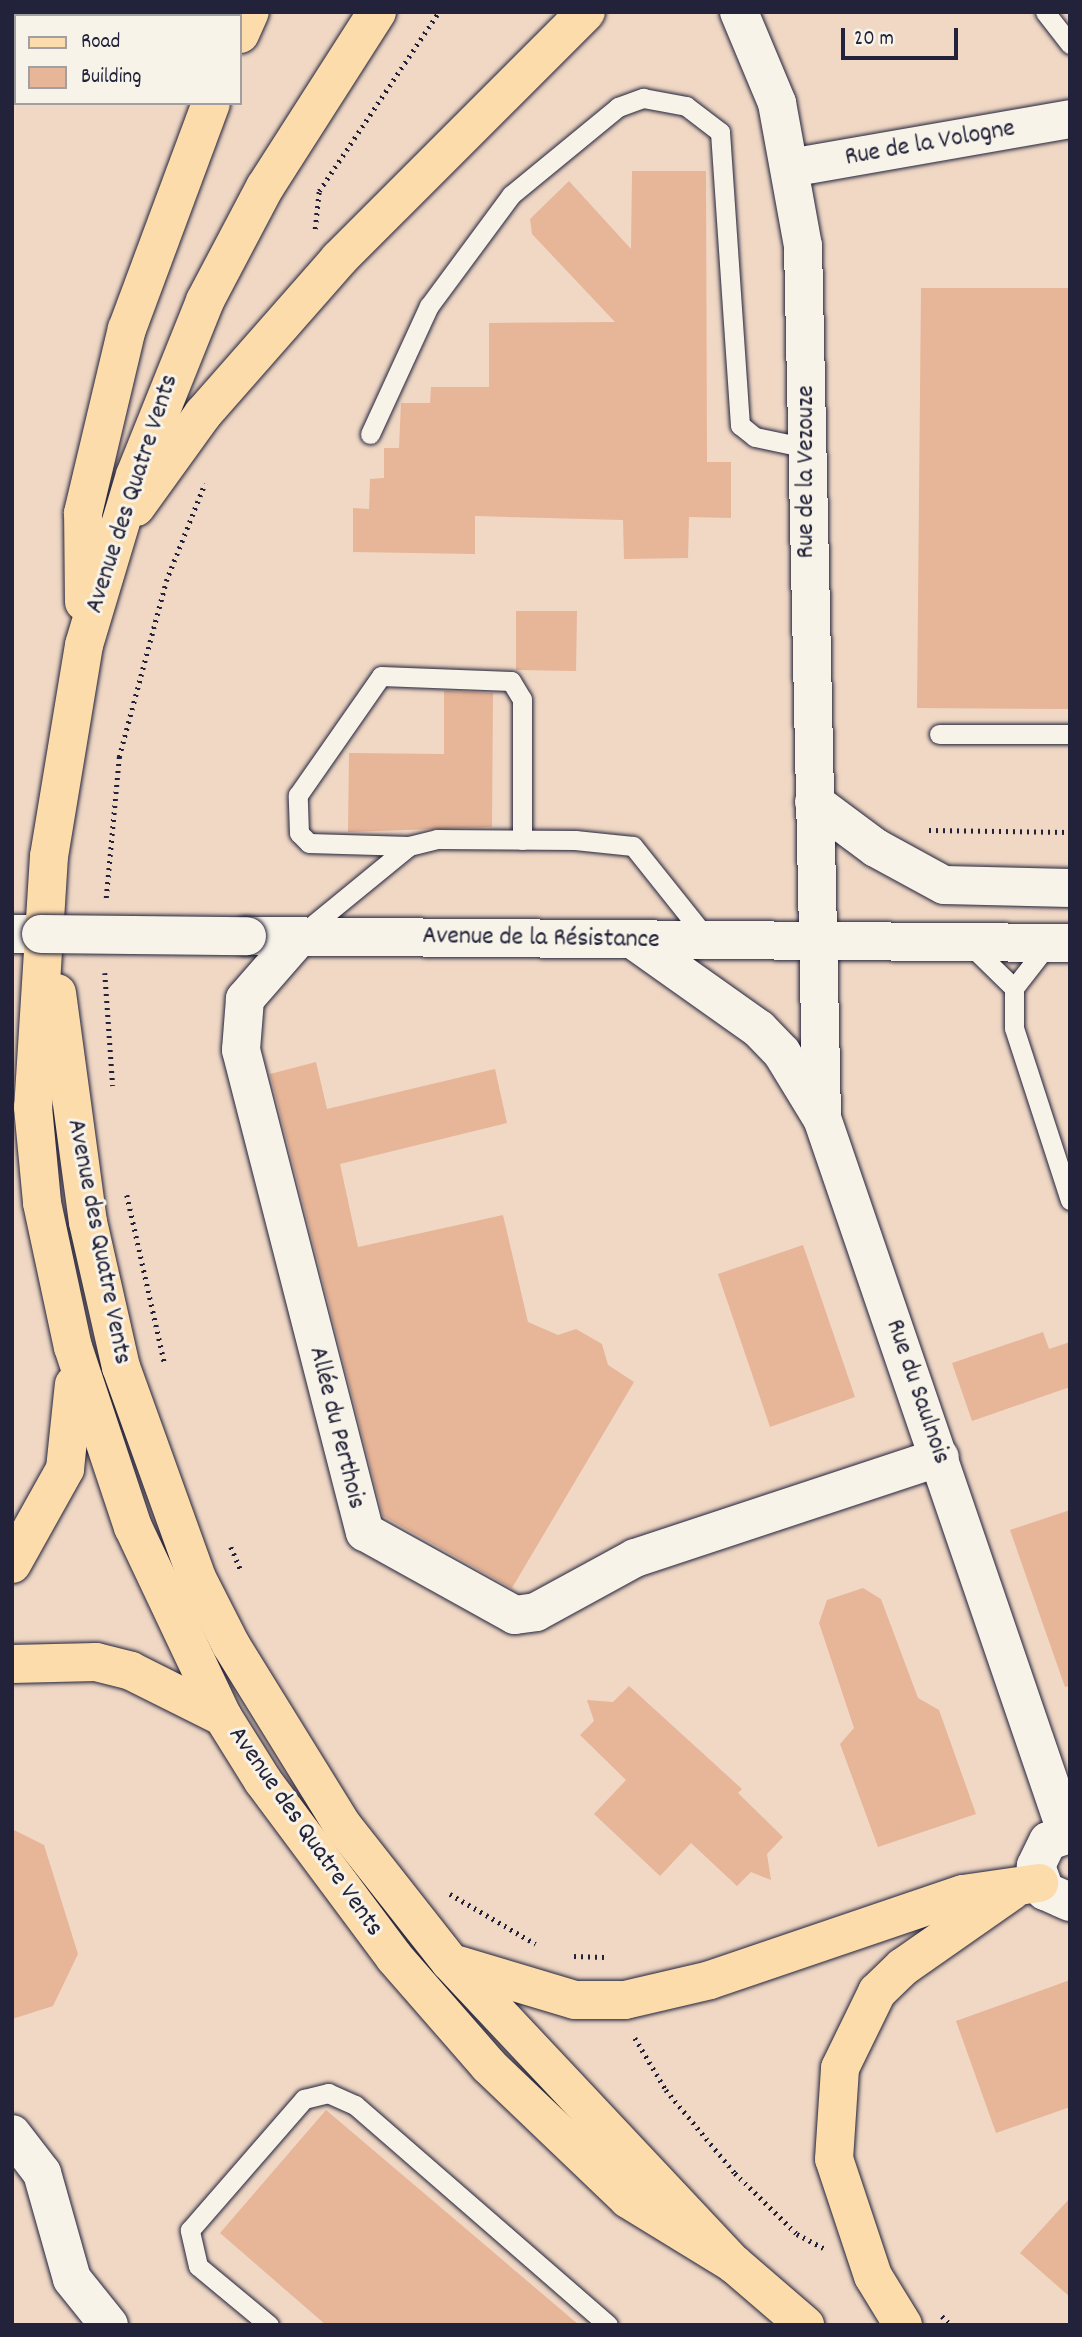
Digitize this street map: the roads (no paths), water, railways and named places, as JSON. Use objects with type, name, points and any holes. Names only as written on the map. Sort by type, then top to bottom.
[{"type":"main road","points":[[242,30],[250,12]]},
{"type":"main road","name":"Avenue des Quatre Vents","points":[[377,12],[265,187],[205,301],[168,383],[116,535],[84,645],[56,790],[46,901],[33,1107],[42,1203],[73,1346],[138,1539],[223,1717],[306,1842],[489,2066],[628,2199],[734,2264]]},
{"type":"main road","points":[[116,535],[203,414],[339,259],[586,12]]},
{"type":"main road","points":[[84,645],[83,513],[127,329],[210,105]]},
{"type":"main road","name":"Avenue des Quatre Vents","points":[[46,901],[88,1222],[121,1367],[153,1465],[197,1578],[271,1716],[343,1826],[450,1962],[734,2264],[805,2325]]},
{"type":"main road","points":[[12,1564],[65,1469],[73,1432],[73,1346]]},
{"type":"main road","points":[[12,1664],[96,1662],[131,1671],[223,1717]]},
{"type":"main road","points":[[450,1962],[575,2000],[625,2000],[710,1980],[963,1894],[1040,1892]]},
{"type":"main road","points":[[920,2318],[860,2241],[834,2159],[832,2129],[840,2068],[856,2026],[902,1967],[1040,1892]]},
{"type":"street","name":"Rue de la Vezouze","points":[[739,12],[777,103],[803,246],[818,941]]},
{"type":"street","name":"Rue de la Vologne","points":[[790,168],[1070,119]]},
{"type":"street","points":[[814,802],[876,848],[944,885],[1070,888]]},
{"type":"street","name":"Avenue de la Résistance","points":[[12,934],[1060,943]]},
{"type":"street","name":"Allée du Perthois","points":[[300,936],[245,999],[241,1050],[358,1518],[365,1532],[500,1611],[536,1612],[635,1558],[940,1457]]},
{"type":"street","points":[[632,939],[759,1029],[782,1053],[822,1118]]},
{"type":"street","name":"Rue du Saulnois","points":[[818,941],[822,1118],[1069,1834]]},
{"type":"street","points":[[1040,1892],[1041,1849],[1069,1834]]},
{"type":"street","points":[[12,2134],[42,2173],[72,2279],[109,2325]]},
{"type":"lane","points":[[1045,12],[1070,44]]},
{"type":"lane","points":[[369,434],[429,306],[511,195],[618,107],[643,98],[686,106],[720,132],[740,425],[755,438],[807,448]]},
{"type":"lane","points":[[522,840],[522,699],[511,681],[381,676],[298,795],[299,833],[309,843],[409,846],[522,840],[633,846],[709,940]]},
{"type":"lane","points":[[939,734],[1070,734]]},
{"type":"lane","points":[[300,936],[409,846]]},
{"type":"lane","points":[[968,943],[1014,988]]},
{"type":"lane","points":[[1060,943],[1014,988],[1014,1028],[1070,1200]]},
{"type":"lane","points":[[268,2325],[198,2266],[190,2230],[304,2099],[328,2093],[355,2105],[608,2325]]}]
